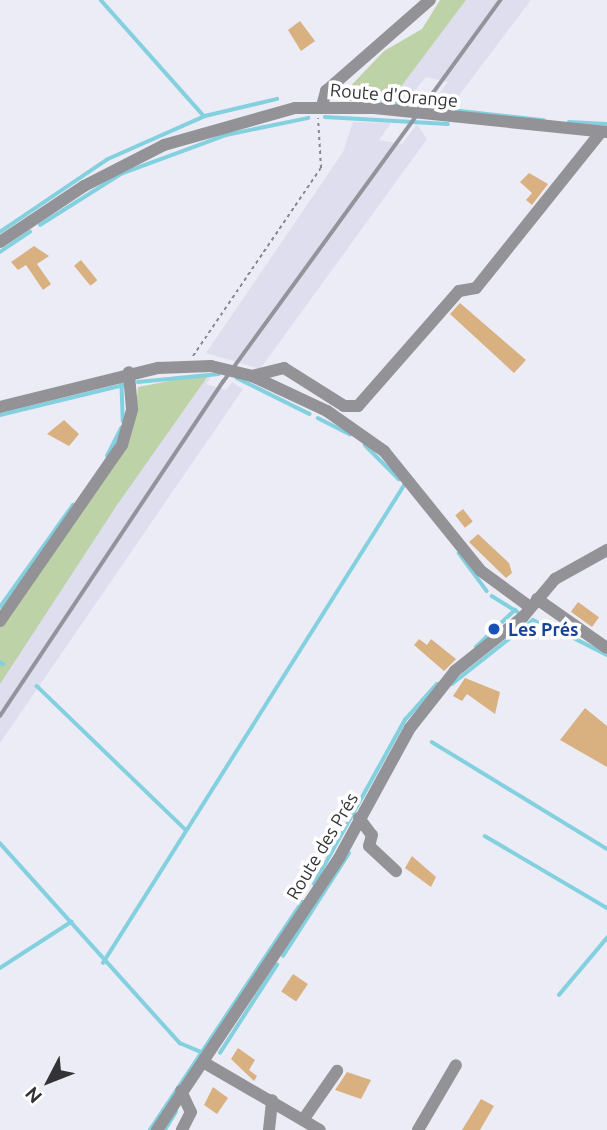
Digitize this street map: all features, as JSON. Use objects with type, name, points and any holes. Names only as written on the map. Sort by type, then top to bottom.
[{"type":"street","points":[[319,106],[326,91],[429,0]]},
{"type":"street","name":"Route d'Orange","points":[[0,242],[84,186],[164,145],[236,121],[319,106],[603,138]]},
{"type":"street","points":[[252,376],[284,368],[344,405],[358,406],[459,291],[476,288],[481,274],[603,138]]},
{"type":"street","points":[[0,407],[129,372],[190,365],[252,376],[327,411],[384,451],[481,571],[607,648]]},
{"type":"street","points":[[0,621],[122,445],[132,409],[129,372]]},
{"type":"street","name":"Route des Prés","points":[[157,1130],[359,818],[411,728],[455,671],[534,603],[555,579],[607,550]]},
{"type":"street","points":[[359,818],[372,835],[369,846],[396,871]]},
{"type":"street","points":[[203,1062],[320,1130]]},
{"type":"street","points":[[418,1130],[456,1065]]},
{"type":"street","points":[[303,1120],[337,1071]]},
{"type":"street","points":[[181,1091],[191,1112],[182,1130]]},
{"type":"street","points":[[270,1130],[272,1100]]},
{"type":"path","points":[[190,365],[202,337],[321,169],[319,106]]},
{"type":"shaded area","points":[[466,0],[531,0],[454,102],[435,99],[448,82],[426,77],[408,99],[394,96]]},
{"type":"shaded area","points":[[353,122],[391,123],[379,140],[402,144],[417,124],[427,139],[260,369],[206,353],[343,152]]},
{"type":"shaded area","points":[[204,375],[212,375],[206,384],[226,390],[232,382],[243,389],[0,743],[0,664]]},
{"type":"green space","points":[[440,0],[466,0],[394,96],[343,94],[384,51],[422,29]]},
{"type":"green space","points":[[210,373],[117,505],[0,684],[0,626],[91,496],[136,407],[138,387]]},
{"type":"building","points":[[300,21],[315,41],[301,51],[288,30]]},
{"type":"building","points":[[529,173],[548,184],[532,205],[526,200],[532,193],[520,182]]},
{"type":"building","points":[[34,246],[49,256],[37,264],[51,284],[43,290],[26,265],[18,270],[11,262]]},
{"type":"building","points":[[81,260],[97,280],[90,286],[74,266]]},
{"type":"building","points":[[460,303],[526,360],[514,373],[450,314]]},
{"type":"building","points":[[64,420],[79,434],[69,446],[47,434]]},
{"type":"building","points":[[463,509],[473,522],[465,528],[455,515]]},
{"type":"building","points":[[478,534],[509,563],[512,573],[506,578],[469,542]]},
{"type":"building","points":[[578,602],[599,617],[592,627],[571,612]]},
{"type":"building","points":[[419,639],[427,645],[431,639],[456,659],[444,671],[414,645]]},
{"type":"building","points":[[465,678],[500,692],[495,714],[467,694],[462,701],[453,696]]},
{"type":"building","points":[[585,708],[607,726],[607,767],[560,740]]},
{"type":"building","points":[[412,856],[436,877],[431,887],[405,868]]},
{"type":"building","points":[[293,974],[308,984],[296,1001],[281,991]]},
{"type":"building","points":[[238,1048],[255,1060],[249,1070],[257,1076],[254,1081],[231,1059]]},
{"type":"building","points":[[347,1072],[371,1080],[361,1099],[335,1090]]},
{"type":"building","points":[[213,1087],[228,1098],[217,1114],[204,1105]]},
{"type":"building","points":[[481,1099],[494,1106],[480,1130],[462,1130]]},
{"type":"waterway","points":[[101,0],[204,116]]},
{"type":"waterway","points":[[334,97],[544,120]]},
{"type":"waterway","points":[[0,232],[108,159],[205,116],[277,99]]},
{"type":"waterway","points":[[325,117],[448,124]]},
{"type":"waterway","points":[[40,225],[121,174],[226,135],[308,118]]},
{"type":"waterway","points":[[569,122],[607,124]]},
{"type":"waterway","points":[[0,252],[30,232]]},
{"type":"waterway","points":[[138,382],[219,374]]},
{"type":"waterway","points":[[237,378],[310,414]]},
{"type":"waterway","points":[[122,385],[123,421]]},
{"type":"waterway","points":[[0,415],[124,385]]},
{"type":"waterway","points":[[318,418],[350,434]]},
{"type":"waterway","points":[[107,456],[121,428]]},
{"type":"waterway","points":[[365,445],[399,479]]},
{"type":"waterway","points":[[103,963],[405,484]]},
{"type":"waterway","points":[[0,607],[73,505]]},
{"type":"waterway","points":[[459,553],[487,591]]},
{"type":"waterway","points":[[492,596],[518,612]]},
{"type":"waterway","points":[[476,647],[515,610]]},
{"type":"waterway","points":[[533,620],[560,632]]},
{"type":"waterway","points":[[452,684],[533,620]]},
{"type":"waterway","points":[[568,635],[607,655]]},
{"type":"waterway","points":[[314,884],[405,720],[437,684]]},
{"type":"waterway","points":[[37,686],[186,830]]},
{"type":"waterway","points":[[432,742],[607,849]]},
{"type":"waterway","points":[[485,836],[607,908]]},
{"type":"waterway","points":[[0,843],[71,922]]},
{"type":"waterway","points":[[283,956],[349,853]]},
{"type":"waterway","points":[[150,1130],[302,902]]},
{"type":"waterway","points":[[0,968],[71,922],[180,1043],[201,1052]]},
{"type":"waterway","points":[[559,995],[607,938]]},
{"type":"waterway","points":[[220,1053],[277,965]]},
{"type":"waterway","points":[[165,1130],[176,1112]]},
{"type":"railway","points":[[0,716],[223,382],[501,0]]},
{"type":"place","name":"Les Prés","points":[[494,629]]}]
